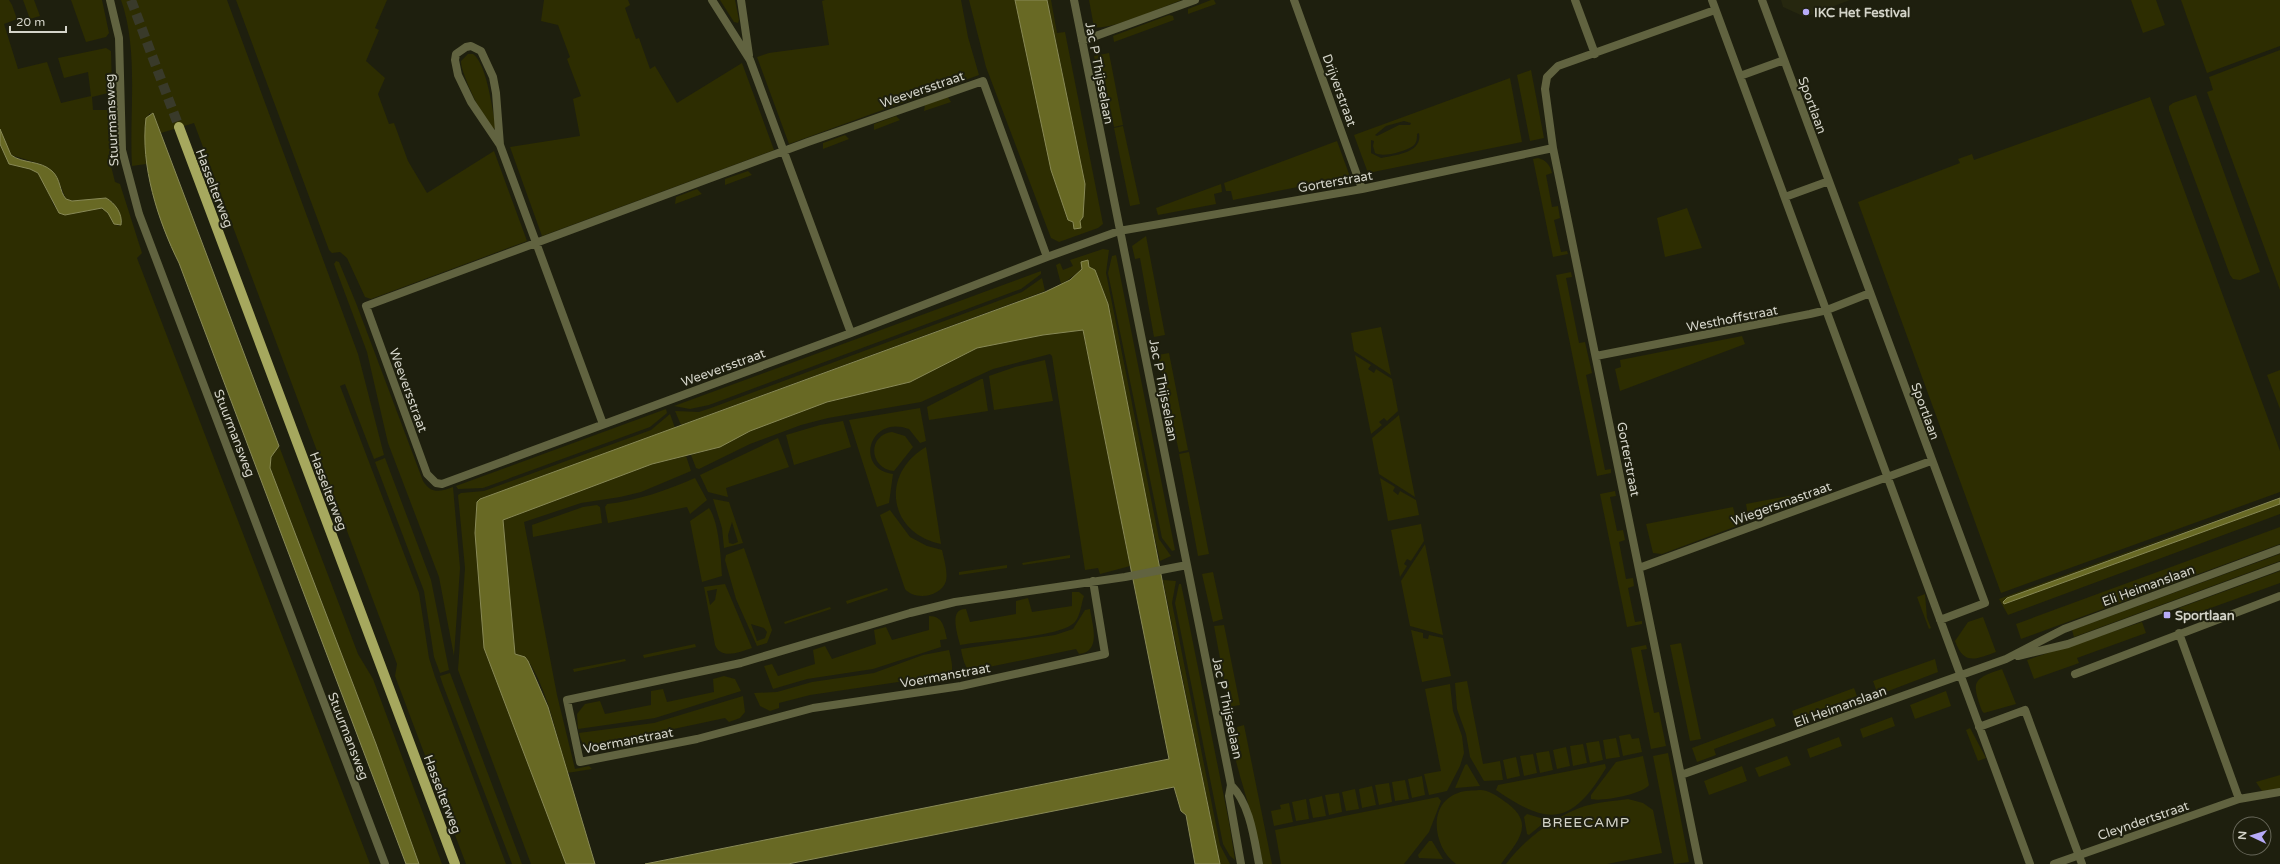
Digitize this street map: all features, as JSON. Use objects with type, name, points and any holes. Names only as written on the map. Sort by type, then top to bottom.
[{"type":"main road","name":"Hasselterweg","points":[[179,127],[455,864]]},
{"type":"street","name":"Stuurmansweg","points":[[110,0],[118,38],[122,150],[139,214],[385,864]]},
{"type":"street","points":[[712,0],[750,60],[851,333]]},
{"type":"street","points":[[741,0],[750,60]]},
{"type":"street","name":"Jac P Thijsselaan","points":[[1074,0],[1231,785],[1229,796],[1241,864]]},
{"type":"street","points":[[1082,41],[1195,0]]},
{"type":"street","name":"Drijverstraat","points":[[1294,0],[1362,189]]},
{"type":"street","points":[[1575,0],[1595,54]]},
{"type":"street","points":[[1712,0],[1889,477],[2030,864]]},
{"type":"street","name":"Sportlaan","points":[[1762,0],[1985,603],[1940,620]]},
{"type":"street","name":"Gorterstraat","points":[[1681,775],[1553,148],[1545,89],[1547,77],[1558,66],[1715,10]]},
{"type":"street","points":[[500,145],[496,93],[491,71],[481,52],[472,46],[466,47],[456,54],[455,60],[458,75],[474,107],[500,145],[603,424]]},
{"type":"street","points":[[1740,76],[1784,60]]},
{"type":"street","name":"Weeversstraat","points":[[1047,257],[983,81],[784,151],[537,244],[366,306],[424,467],[430,479],[436,483],[448,483],[603,424],[851,333],[1047,257],[1119,231]]},
{"type":"street","name":"Gorterstraat","points":[[1119,231],[1362,189],[1553,148]]},
{"type":"street","points":[[1785,197],[1829,181]]},
{"type":"street","name":"Westhoffstraat","points":[[1596,356],[1827,310],[1870,293]]},
{"type":"street","name":"Wiegersmastraat","points":[[1639,568],[1932,461]]},
{"type":"street","name":"Eli Heimanslaan","points":[[1681,775],[1961,676],[2006,659],[2064,629],[2280,549]]},
{"type":"street","name":"Voermanstraat","points":[[1093,581],[1105,654],[961,686],[813,708],[697,739],[580,762],[566,700],[747,662],[910,613],[955,602],[1093,581],[1125,577],[1187,565]]},
{"type":"street","name":"Eli Heimanslaan","points":[[2006,659],[2068,644],[2280,566]]},
{"type":"street","points":[[2075,674],[2179,633],[2280,596]]},
{"type":"street","points":[[2179,633],[2239,799]]},
{"type":"street","points":[[1980,727],[2025,710],[2082,864]]},
{"type":"street","points":[[1681,775],[1699,864]]},
{"type":"street","name":"Jac P Thijsselaan","points":[[1231,785],[1239,793],[1248,818],[1259,864]]},
{"type":"street","name":"Cleyndertstraat","points":[[2054,864],[2239,799],[2280,792]]},
{"type":"shaded area","points":[[0,0],[9,0],[17,19],[4,24],[18,69],[47,62],[61,103],[91,96],[88,72],[64,78],[58,58],[106,48],[111,51],[112,92],[92,97],[93,110],[108,110],[112,116],[115,163],[111,166],[115,182],[120,184],[142,253],[137,258],[370,864],[0,864],[0,144],[9,164],[30,169],[42,177],[54,206],[65,215],[102,208],[108,213],[114,224],[119,226],[122,223],[117,209],[110,200],[106,198],[72,201],[66,199],[57,177],[53,172],[41,164],[11,155],[0,129]]},
{"type":"shaded area","points":[[23,0],[34,0],[40,16],[30,19]]},
{"type":"shaded area","points":[[71,0],[102,0],[109,33],[106,37],[86,42]]},
{"type":"shaded area","points":[[121,0],[227,0],[358,354],[384,455],[374,459],[345,384],[340,386],[419,593],[429,658],[435,677],[506,864],[466,864],[395,676],[397,664],[194,123],[161,133],[153,113],[149,114],[145,133],[146,164],[132,166],[132,61],[127,19]]},
{"type":"shaded area","points":[[236,0],[387,0],[375,28],[379,30],[366,61],[385,78],[378,94],[389,124],[394,123],[408,161],[427,193],[494,151],[527,241],[371,299],[365,297],[347,258],[340,252],[332,253],[329,250]]},
{"type":"shaded area","points":[[544,0],[628,0],[630,5],[625,8],[636,39],[639,38],[650,69],[655,66],[677,103],[742,63],[774,150],[542,236],[510,147],[580,136],[573,99],[581,96],[567,59],[570,57],[558,25],[541,21]]},
{"type":"shaded area","points":[[720,0],[735,0],[739,20],[738,23],[734,22]]},
{"type":"shaded area","points":[[961,0],[968,37],[979,75],[789,144],[757,57],[769,53],[829,45],[822,1]]},
{"type":"shaded area","points":[[969,0],[1015,0],[1059,193],[1068,220],[1073,222],[1075,229],[1080,221],[1062,71],[1047,0],[1051,0],[1057,33],[1065,32],[1103,224],[1098,228],[1059,242],[1051,238],[986,67]]},
{"type":"shaded area","points":[[1015,0],[1047,0],[1085,184],[1083,217],[1080,221],[1081,228],[1074,229],[1073,222],[1068,220],[1051,170]]},
{"type":"shaded area","points":[[1089,0],[1182,0],[1111,26],[1094,27]]},
{"type":"shaded area","points":[[1214,0],[1216,4],[1188,14],[1188,9]]},
{"type":"shaded area","name":"IKC Het Festival","points":[[1781,0],[1850,0],[1805,17],[1783,7]]},
{"type":"shaded area","points":[[2131,0],[2156,0],[2165,25],[2143,33]]},
{"type":"shaded area","points":[[2181,0],[2280,0],[2280,46],[2207,73]]},
{"type":"shaded area","points":[[1169,15],[1173,16],[1174,20],[1114,42],[1113,36]]},
{"type":"shaded area","points":[[2280,50],[2280,290],[2207,92],[2213,90],[2209,77]]},
{"type":"shaded area","points":[[1109,53],[1123,125],[1114,127],[1102,67],[1097,68],[1094,56]]},
{"type":"shaded area","points":[[468,54],[473,54],[478,59],[482,67],[491,99],[496,127],[494,129],[479,108],[464,76],[461,61]]},
{"type":"shaded area","points":[[1531,70],[1544,138],[1530,141],[1517,75]]},
{"type":"shaded area","points":[[1510,78],[1522,142],[1368,173],[1354,135]],"holes":[[[1404,121],[1411,123],[1410,125],[1399,125],[1377,136],[1375,135],[1386,126]],[[1419,133],[1417,145],[1407,152],[1381,158],[1371,153],[1371,140],[1374,141],[1373,146],[1375,153],[1383,155],[1400,152],[1413,146],[1416,142],[1417,134]]]},
{"type":"shaded area","points":[[2196,95],[2260,272],[2240,280],[2233,279],[2230,275],[2169,110],[2169,106],[2173,103]]},
{"type":"shaded area","points":[[948,97],[951,102],[924,111],[925,105]]},
{"type":"shaded area","points":[[2150,97],[2280,451],[2280,492],[2001,593],[1858,202],[1960,163],[1958,159],[1972,154],[1974,160]]},
{"type":"shaded area","points":[[153,113],[279,446],[271,457],[270,468],[376,744],[419,864],[406,864],[179,263],[164,229],[152,192],[146,155],[146,118]]},
{"type":"shaded area","points":[[896,116],[900,120],[874,130],[874,124]]},
{"type":"shaded area","points":[[1123,126],[1140,204],[1130,206],[1114,128]]},
{"type":"shaded area","points":[[0,129],[11,155],[21,160],[37,163],[52,171],[57,178],[66,199],[72,201],[106,198],[118,209],[121,217],[121,225],[114,224],[108,213],[102,208],[65,215],[59,213],[38,173],[30,169],[9,164],[0,144]]},
{"type":"shaded area","points":[[845,135],[849,139],[823,149],[823,143]]},
{"type":"shaded area","points":[[1337,141],[1349,174],[1348,177],[1233,200],[1231,191],[1226,191],[1224,183]]},
{"type":"shaded area","points":[[1538,158],[1549,165],[1552,173],[1546,175],[1552,207],[1558,206],[1560,218],[1554,220],[1561,252],[1567,251],[1568,254],[1553,257],[1533,159]]},
{"type":"shaded area","points":[[748,171],[752,175],[725,185],[725,179]]},
{"type":"shaded area","points":[[1221,184],[1222,192],[1214,194],[1216,204],[1158,215],[1156,208]]},
{"type":"shaded area","points":[[697,189],[702,194],[675,204],[676,197]]},
{"type":"shaded area","points":[[1687,208],[1702,248],[1665,257],[1657,218]]},
{"type":"shaded area","points":[[1146,236],[1165,335],[1154,337],[1140,258],[1135,259],[1132,246]]},
{"type":"shaded area","points":[[1103,249],[1109,250],[1106,273],[1159,539],[1171,556],[1160,561],[1095,270],[1082,270],[1061,284],[1056,265],[1060,263],[1063,270],[1073,266],[1070,260]]},
{"type":"shaded area","points":[[1116,255],[1175,550],[1172,551],[1162,538],[1108,273],[1112,256]]},
{"type":"shaded area","points":[[1088,260],[1089,267],[1095,270],[1108,304],[1176,651],[1220,864],[1195,864],[1186,815],[1181,811],[1174,787],[788,864],[645,864],[1169,759],[1083,330],[1043,335],[977,348],[910,382],[827,402],[750,431],[720,447],[652,464],[503,520],[515,654],[525,657],[528,661],[548,707],[595,864],[566,864],[484,648],[475,533],[477,502],[480,499],[1045,292],[1070,280],[1082,269],[1081,262]]},
{"type":"shaded area","points":[[336,261],[339,262],[356,303],[423,481],[429,488],[436,491],[453,487],[460,568],[454,656],[439,577],[388,443],[367,352],[334,264]]},
{"type":"shaded area","points":[[1041,271],[1041,274],[1021,289],[709,405],[690,409],[674,406]]},
{"type":"shaded area","points":[[1571,272],[1572,277],[1566,278],[1579,343],[1585,342],[1592,373],[1586,375],[1605,470],[1611,469],[1611,473],[1597,476],[1556,275]]},
{"type":"shaded area","points":[[1042,278],[1045,291],[681,425],[675,411],[699,412],[711,408],[1022,292]]},
{"type":"shaded area","points":[[1381,327],[1391,375],[1354,351],[1351,333]]},
{"type":"shaded area","points":[[1083,330],[1130,566],[1100,574],[1098,568],[1085,570],[1052,356],[1050,354],[993,369],[921,402],[828,418],[801,425],[750,444],[699,469],[696,468],[691,455],[720,447],[750,431],[827,402],[910,382],[977,348],[1043,335]]},
{"type":"shaded area","points":[[1742,336],[1745,344],[1620,391],[1615,369],[1621,367],[1620,360]]},
{"type":"shaded area","points":[[1169,353],[1188,450],[1179,452],[1158,355]]},
{"type":"shaded area","points":[[1355,355],[1371,365],[1368,369],[1374,373],[1376,369],[1392,379],[1398,411],[1387,421],[1384,418],[1379,422],[1382,425],[1371,434]]},
{"type":"shaded area","points":[[1045,360],[1053,401],[994,410],[989,376],[1015,367]]},
{"type":"shaded area","points":[[2280,370],[2280,409],[2267,375]]},
{"type":"shaded area","points":[[983,379],[988,411],[929,420],[927,407]]},
{"type":"shaded area","points":[[920,408],[926,441],[920,443],[909,429],[895,426],[884,429],[876,435],[871,444],[870,454],[873,463],[881,470],[893,474],[889,503],[877,507],[849,420]]},
{"type":"shaded area","points":[[666,409],[667,413],[650,427],[483,488],[458,489],[456,486]]},
{"type":"shaded area","points":[[670,414],[675,428],[480,499],[477,502],[545,805],[566,864],[531,864],[458,670],[465,568],[458,495],[461,493],[484,491],[651,430]]},
{"type":"shaded area","points":[[1399,415],[1415,497],[1379,474],[1372,438]]},
{"type":"shaded area","points":[[843,421],[851,447],[794,465],[786,435],[820,425]]},
{"type":"shaded area","points":[[892,432],[905,436],[913,447],[894,471],[886,469],[880,464],[876,459],[874,452],[878,439],[884,434]]},
{"type":"shaded area","points":[[778,438],[789,467],[726,488],[728,497],[708,492],[700,475]]},
{"type":"shaded area","points":[[279,446],[358,654],[373,679],[442,864],[419,864],[376,744],[270,468],[271,457]]},
{"type":"shaded area","points":[[926,447],[941,544],[923,538],[910,528],[901,516],[896,502],[897,487],[901,472],[911,458]]},
{"type":"shaded area","points":[[1189,452],[1209,554],[1198,556],[1179,454]]},
{"type":"shaded area","points":[[686,456],[691,471],[641,492],[581,503],[524,522],[557,695],[575,769],[589,766],[592,769],[567,773],[555,728],[539,681],[525,657],[515,654],[502,520],[652,464]]},
{"type":"shaded area","points":[[385,458],[431,580],[449,670],[440,673],[434,657],[424,591],[375,462]]},
{"type":"shaded area","points":[[695,478],[707,500],[690,514],[687,507],[608,523],[605,507],[607,504],[618,503],[652,494]]},
{"type":"shaded area","points":[[1380,478],[1395,487],[1393,491],[1398,495],[1400,491],[1416,500],[1419,515],[1388,521]]},
{"type":"shaded area","points":[[1615,491],[1616,496],[1610,497],[1617,531],[1623,530],[1625,540],[1619,542],[1626,579],[1633,578],[1634,586],[1628,588],[1635,622],[1642,621],[1642,624],[1627,627],[1600,494]]},
{"type":"shaded area","points":[[1799,494],[1802,502],[1749,521],[1746,504]]},
{"type":"shaded area","points":[[2280,496],[2007,598],[2003,602],[2004,604],[2280,504],[2280,514],[2008,615],[1999,599]]},
{"type":"shaded area","points":[[2280,498],[2280,504],[2004,604],[2003,602],[2007,598]]},
{"type":"shaded area","points":[[713,499],[729,502],[743,543],[724,548],[722,528]],"holes":[[[732,522],[738,542],[733,544],[729,543],[728,535]]]},
{"type":"shaded area","points":[[597,505],[600,507],[602,523],[533,537],[532,525],[583,507]]},
{"type":"shaded area","points":[[1733,507],[1735,515],[1743,513],[1745,523],[1662,554],[1653,553],[1646,524]]},
{"type":"shaded area","points":[[709,508],[717,531],[722,576],[702,582],[690,521]]},
{"type":"shaded area","points":[[890,510],[910,537],[927,546],[942,550],[946,566],[946,581],[939,591],[927,596],[921,596],[909,593],[905,589],[880,515]]},
{"type":"shaded area","points":[[1421,524],[1424,541],[1411,561],[1407,559],[1404,564],[1407,566],[1400,577],[1391,530]]},
{"type":"shaded area","points":[[2280,527],[2280,544],[2021,639],[2016,624]]},
{"type":"shaded area","points":[[1425,544],[1443,635],[1410,626],[1401,581]]},
{"type":"shaded area","points":[[744,548],[772,630],[767,643],[757,646],[736,599],[725,560],[726,555]],"holes":[[[751,624],[764,628],[767,632],[765,638],[757,641]]]},
{"type":"shaded area","points":[[2280,554],[2280,561],[2074,637],[2072,630]]},
{"type":"shaded area","points":[[1070,555],[1070,558],[1023,565],[1022,563]]},
{"type":"shaded area","points":[[1007,565],[1007,568],[959,575],[959,572]]},
{"type":"shaded area","points":[[2280,571],[2280,583],[2183,618],[2179,608]]},
{"type":"shaded area","points":[[1213,572],[1223,619],[1213,622],[1202,574]]},
{"type":"shaded area","points":[[1163,580],[1176,581],[1172,603],[1220,845],[1230,864],[1220,864]]},
{"type":"shaded area","points":[[725,584],[752,648],[731,654],[726,654],[718,650],[715,645],[704,587]],"holes":[[[717,589],[715,600],[710,605],[707,591]]]},
{"type":"shaded area","points":[[1179,584],[1181,584],[1185,603],[1229,822],[1235,860],[1230,856],[1223,844],[1175,603]]},
{"type":"shaded area","points":[[887,588],[888,590],[847,604],[846,601]]},
{"type":"shaded area","points":[[1072,592],[1079,592],[1084,596],[1077,619],[1067,627],[1054,632],[1021,638],[960,645],[956,629],[956,618],[957,613],[960,610],[966,609],[970,622],[1016,614],[1016,601],[1028,598],[1032,612],[1072,606]]},
{"type":"shaded area","points":[[1925,594],[1927,618],[1931,628],[1929,629],[1917,597]]},
{"type":"shaded area","points":[[830,607],[831,609],[785,624],[784,622]]},
{"type":"shaded area","points":[[1090,609],[1094,636],[1091,648],[1086,652],[1079,654],[1076,649],[984,668],[984,672],[978,674],[970,672],[965,664],[961,649],[1055,635],[1073,629],[1085,610]]},
{"type":"shaded area","points":[[929,616],[934,616],[940,620],[944,626],[947,639],[940,640],[941,647],[873,669],[807,679],[773,689],[764,666],[772,664],[778,676],[815,664],[813,650],[825,646],[832,659],[876,644],[874,630],[886,627],[892,640],[929,630]]},
{"type":"shaded area","points":[[1983,617],[1996,652],[1977,658],[1967,657],[1962,654],[1955,641],[1968,622]]},
{"type":"shaded area","points":[[2142,622],[2146,633],[2077,658],[2079,663],[2034,679],[2027,660]]},
{"type":"shaded area","points":[[1224,625],[1240,705],[1229,707],[1214,626]]},
{"type":"shaded area","points":[[1411,630],[1423,633],[1423,638],[1428,639],[1429,635],[1443,638],[1451,676],[1422,682]]},
{"type":"shaded area","points":[[1681,643],[1701,739],[1690,741],[1670,645]]},
{"type":"shaded area","points":[[695,644],[696,647],[644,658],[643,655]]},
{"type":"shaded area","points":[[1646,645],[1647,649],[1641,650],[1654,713],[1659,712],[1666,746],[1651,749],[1631,648]]},
{"type":"shaded area","points":[[949,650],[952,662],[952,672],[947,679],[935,683],[932,677],[810,695],[779,703],[779,708],[770,711],[760,706],[754,693],[777,692],[812,682],[874,673],[923,655]]},
{"type":"shaded area","points":[[625,659],[626,661],[574,672],[573,669]]},
{"type":"shaded area","points":[[1935,659],[1938,672],[1878,695],[1873,681]]},
{"type":"shaded area","points":[[2002,669],[2016,704],[1984,713],[1976,693],[1977,682],[1985,676]]},
{"type":"shaded area","points":[[450,673],[522,864],[512,864],[443,685],[440,676]]},
{"type":"shaded area","points":[[724,676],[735,679],[741,691],[655,718],[578,729],[577,714],[585,704],[600,701],[605,714],[651,705],[651,691],[663,689],[667,702],[714,692],[713,679]]},
{"type":"shaded area","points":[[1467,681],[1483,764],[1500,761],[1503,780],[1484,781],[1470,757],[1466,734],[1457,709],[1455,683]]},
{"type":"shaded area","points":[[1450,684],[1453,711],[1462,736],[1464,753],[1460,766],[1447,791],[1429,795],[1424,774],[1441,771],[1425,689]]},
{"type":"shaded area","points":[[1854,688],[1857,696],[1795,719],[1792,711]]},
{"type":"shaded area","points":[[1946,691],[1951,706],[1915,719],[1910,705]]},
{"type":"shaded area","points":[[743,696],[745,712],[740,718],[729,722],[725,718],[603,744],[602,750],[597,751],[586,748],[579,733],[654,723]]},
{"type":"shaded area","points":[[1892,717],[1895,726],[1863,738],[1860,729]]},
{"type":"shaded area","points":[[1773,718],[1776,726],[1714,749],[1716,755],[1697,762],[1692,748]]},
{"type":"shaded area","points":[[1244,725],[1272,864],[1263,864],[1256,831],[1230,736],[1238,734],[1237,727]]},
{"type":"shaded area","points":[[1970,728],[1986,758],[1978,761],[1966,730]]},
{"type":"shaded area","points":[[1630,734],[1632,739],[1639,738],[1642,752],[1623,756],[1619,736]]},
{"type":"shaded area","points":[[1839,737],[1842,746],[1810,758],[1807,749]]},
{"type":"shaded area","points":[[1616,738],[1620,757],[1606,759],[1603,740]]},
{"type":"shaded area","points":[[1599,741],[1603,760],[1590,763],[1586,743]]},
{"type":"shaded area","points":[[1583,744],[1587,763],[1573,766],[1570,746]]},
{"type":"shaded area","points":[[1566,747],[1570,766],[1557,769],[1553,750]]},
{"type":"shaded area","points":[[1549,751],[1553,770],[1540,773],[1536,753]]},
{"type":"shaded area","points":[[1668,753],[1689,862],[1674,864],[1653,756]]},
{"type":"shaded area","points":[[1533,754],[1537,773],[1524,776],[1520,756]]},
{"type":"shaded area","points":[[1643,756],[1649,785],[1631,794],[1596,800],[1591,799],[1591,795],[1616,762]]},
{"type":"shaded area","points":[[1787,756],[1791,765],[1759,777],[1755,768]]},
{"type":"shaded area","points":[[1516,757],[1520,776],[1507,779],[1503,760]]},
{"type":"shaded area","points":[[1467,764],[1480,786],[1455,788],[1465,765]]},
{"type":"shaded area","points":[[1605,764],[1606,768],[1581,801],[1570,810],[1557,814],[1544,814],[1530,810],[1514,802],[1496,790],[1498,785]]},
{"type":"shaded area","points":[[1742,766],[1747,781],[1709,795],[1704,781]]},
{"type":"shaded area","points":[[2280,775],[2280,789],[2262,791],[2256,782]]},
{"type":"shaded area","points":[[1422,776],[1425,795],[1412,798],[1408,779]]},
{"type":"shaded area","points":[[1405,780],[1409,799],[1395,801],[1392,782]]},
{"type":"shaded area","points":[[1389,783],[1392,802],[1379,805],[1375,785]]},
{"type":"shaded area","points":[[1372,786],[1376,805],[1362,808],[1359,789]]},
{"type":"shaded area","points":[[1355,789],[1359,809],[1346,811],[1342,792]]},
{"type":"shaded area","points":[[1480,790],[1493,794],[1514,809],[1520,817],[1522,825],[1521,832],[1513,848],[1501,864],[1456,864],[1448,857],[1439,838],[1437,827],[1438,816],[1441,807],[1448,799],[1460,792]]},
{"type":"shaded area","points":[[1339,793],[1342,812],[1329,815],[1325,795]]},
{"type":"shaded area","points":[[1322,796],[1326,816],[1313,818],[1309,799]]},
{"type":"shaded area","points":[[1438,797],[1441,801],[1429,832],[1404,864],[1281,864],[1275,830]]},
{"type":"shaded area","points":[[1306,799],[1309,819],[1296,821],[1292,802]]},
{"type":"shaded area","points":[[1628,799],[1643,803],[1653,810],[1662,853],[1607,864],[1506,864],[1531,837],[1563,815],[1585,806]]},
{"type":"shaded area","points":[[1289,803],[1293,822],[1274,826],[1271,811],[1281,809],[1280,805]]},
{"type":"shaded area","points":[[1527,814],[1546,821],[1529,835],[1527,834],[1524,817]]},
{"type":"shaded area","points":[[1429,841],[1432,841],[1443,859],[1419,858],[1418,855]]},
{"type":"tunnel","points":[[131,0],[179,127]]},
{"type":"place","name":"IKC Het Festival","points":[[1806,12]]},
{"type":"place","name":"Sportlaan","points":[[2167,615]]},
{"type":"district","name":"BREECAMP","points":[[1586,822]]}]
